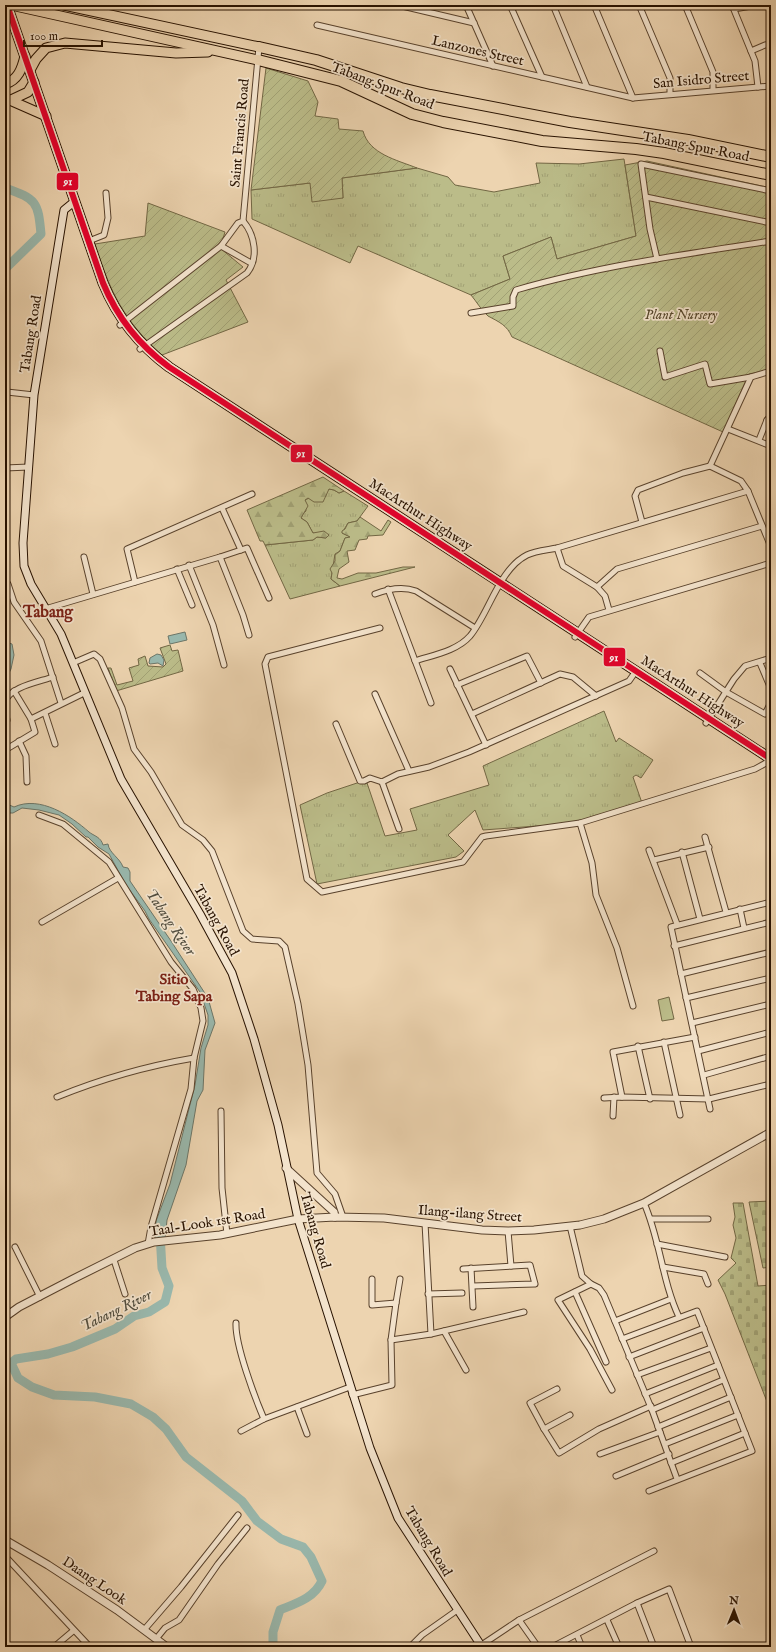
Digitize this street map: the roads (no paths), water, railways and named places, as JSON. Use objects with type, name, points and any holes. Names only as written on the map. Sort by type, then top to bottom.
[{"type":"highway","name":"MacArthur Highway","points":[[7,5],[106,292],[122,324],[142,347],[169,367],[769,761]]},
{"type":"highway","name":"Tabang Spur Road","points":[[11,5],[258,60],[340,81],[412,114],[443,122],[542,141],[636,148],[771,174]]},
{"type":"highway","name":"Tabang Spur Road","points":[[64,5],[316,60],[401,88],[430,95],[570,122],[688,140],[771,157]]},
{"type":"highway","points":[[98,5],[118,16]]},
{"type":"highway","points":[[30,70],[36,59],[46,48],[65,43],[176,53],[220,52]]},
{"type":"highway","points":[[5,84],[10,82],[20,73],[25,56]]},
{"type":"highway","points":[[8,99],[28,92],[34,82]]},
{"type":"highway","points":[[8,99],[46,116]]},
{"type":"main road","name":"Tabang Road","points":[[75,201],[64,210],[34,395],[23,543],[24,566],[30,584],[61,634],[121,779],[200,914],[232,973],[254,1039],[278,1125],[298,1219],[370,1448],[398,1518],[456,1610],[481,1646]]},
{"type":"main road","name":"Ilang-ilang Street","points":[[335,1217],[384,1218],[508,1231],[570,1226],[604,1219],[644,1203],[771,1132]]},
{"type":"main road","points":[[286,1168],[334,1212],[335,1217]]},
{"type":"main road","name":"Taal-Look 1st Road","points":[[5,1317],[40,1297],[135,1248],[151,1243],[227,1234],[298,1219],[335,1217]]},
{"type":"main road","name":"Daang Look","points":[[7,1544],[48,1565],[167,1647]]},
{"type":"street","points":[[398,5],[474,24]]},
{"type":"street","points":[[466,5],[493,66]]},
{"type":"street","points":[[510,5],[542,77]]},
{"type":"street","points":[[553,5],[587,87]]},
{"type":"street","points":[[594,5],[634,98]]},
{"type":"street","points":[[639,5],[670,78],[670,94]]},
{"type":"street","points":[[685,5],[712,72],[713,90]]},
{"type":"street","points":[[757,5],[733,7],[757,70],[758,87]]},
{"type":"street","name":"Lanzones Street","points":[[317,25],[634,98]]},
{"type":"street","points":[[751,51],[771,44]]},
{"type":"street","name":"Saint Francis Road","points":[[243,220],[259,47]]},
{"type":"street","name":"San Isidro Street","points":[[634,98],[771,86]]},
{"type":"street","points":[[657,259],[641,164],[771,190]]},
{"type":"street","points":[[89,241],[104,235],[108,218],[106,192]]},
{"type":"street","points":[[646,196],[771,223]]},
{"type":"street","points":[[122,324],[221,246],[238,223],[243,220],[250,229],[255,244],[251,267],[247,273],[142,347]]},
{"type":"street","points":[[471,313],[513,306],[513,297],[516,290],[555,279],[657,259],[771,241]]},
{"type":"street","points":[[221,246],[251,263]]},
{"type":"street","points":[[660,351],[665,377],[705,364],[710,384],[751,377],[771,371]]},
{"type":"street","points":[[710,466],[751,377]]},
{"type":"street","points":[[5,390],[12,393],[34,395]]},
{"type":"street","points":[[759,440],[771,415]]},
{"type":"street","points":[[728,429],[771,446]]},
{"type":"street","points":[[642,522],[635,496],[638,490],[683,473],[710,466],[741,481],[748,491],[771,547]]},
{"type":"street","points":[[5,468],[29,467]]},
{"type":"street","points":[[415,662],[453,648],[470,636],[500,585],[518,561],[527,555],[557,548],[748,491]]},
{"type":"street","points":[[134,582],[127,549],[252,494]]},
{"type":"street","points":[[222,508],[241,550]]},
{"type":"street","points":[[597,587],[617,569],[762,526]]},
{"type":"street","points":[[45,609],[247,548],[269,598]]},
{"type":"street","points":[[557,548],[563,566],[597,587],[605,596],[609,610]]},
{"type":"street","points":[[84,557],[93,594]]},
{"type":"street","points":[[220,557],[243,615],[249,635]]},
{"type":"street","points":[[576,635],[589,616],[771,564]]},
{"type":"street","points":[[189,565],[213,625],[224,665]]},
{"type":"street","points":[[177,569],[192,605]]},
{"type":"street","points":[[8,584],[14,602],[40,641],[61,702]]},
{"type":"street","points":[[375,594],[388,589],[409,589],[416,591],[475,628]]},
{"type":"street","points":[[388,589],[432,703]]},
{"type":"street","points":[[380,628],[268,657],[265,664],[307,879],[322,892],[463,862],[482,837],[580,823],[755,769],[769,761]]},
{"type":"street","points":[[73,663],[94,654],[100,659],[122,708],[134,749],[151,772],[182,825],[203,840],[212,851],[243,931],[252,939],[279,941],[285,947],[298,1004],[308,1065],[311,1119],[317,1173],[335,1194],[343,1217]]},
{"type":"street","points":[[457,685],[527,656],[541,683]]},
{"type":"street","points":[[707,720],[745,666],[760,663],[771,658]]},
{"type":"street","points":[[760,663],[771,689]]},
{"type":"street","points":[[450,669],[486,745]]},
{"type":"street","points":[[336,724],[360,781],[370,778],[382,782],[409,771],[429,767],[486,745],[629,681],[634,673]]},
{"type":"street","points":[[700,673],[726,692],[765,714],[771,702]]},
{"type":"street","points":[[472,714],[560,674],[566,674],[573,677],[596,696]]},
{"type":"street","points":[[5,702],[14,691],[53,677]]},
{"type":"street","points":[[5,750],[35,732],[31,719],[14,691]]},
{"type":"street","points":[[31,719],[45,713],[61,702],[84,692]]},
{"type":"street","points":[[375,694],[409,771]]},
{"type":"street","points":[[5,711],[7,720]]},
{"type":"street","points":[[45,713],[55,744]]},
{"type":"street","points":[[19,741],[26,756],[27,782]]},
{"type":"street","points":[[382,782],[399,829]]},
{"type":"street","points":[[39,814],[63,824],[109,862],[171,962],[193,989],[203,1021],[194,1058],[190,1089],[151,1227],[151,1243]]},
{"type":"street","points":[[580,823],[592,863],[596,894],[617,948],[633,1006]]},
{"type":"street","points":[[705,837],[726,912]]},
{"type":"street","points":[[654,860],[682,852],[709,847]]},
{"type":"street","points":[[649,850],[677,924]]},
{"type":"street","points":[[682,852],[700,919]]},
{"type":"street","points":[[42,922],[118,878]]},
{"type":"street","points":[[710,1109],[704,1075],[674,946],[671,927],[677,924],[771,902]]},
{"type":"street","points":[[740,909],[744,928]]},
{"type":"street","points":[[674,946],[771,922]]},
{"type":"street","points":[[681,974],[771,952]]},
{"type":"street","points":[[686,998],[771,978]]},
{"type":"street","points":[[692,1023],[771,1004]]},
{"type":"street","points":[[698,1051],[771,1032]]},
{"type":"street","points":[[622,1097],[613,1052],[638,1046],[695,1037]]},
{"type":"street","points":[[664,1042],[680,1115]]},
{"type":"street","points":[[638,1046],[650,1099]]},
{"type":"street","points":[[704,1075],[771,1056]]},
{"type":"street","points":[[57,1097],[86,1085],[154,1065],[194,1058]]},
{"type":"street","points":[[604,1098],[709,1099],[771,1084]]},
{"type":"street","points":[[613,1116],[614,1097]]},
{"type":"street","points":[[221,1111],[222,1188],[227,1234]]},
{"type":"street","points":[[644,1203],[651,1219],[670,1299],[679,1317]]},
{"type":"street","points":[[651,1219],[708,1219]]},
{"type":"street","points":[[425,1223],[430,1334]]},
{"type":"street","points":[[570,1226],[582,1276],[591,1284],[600,1288],[602,1292],[652,1408],[677,1479]]},
{"type":"street","points":[[508,1231],[511,1266]]},
{"type":"street","points":[[657,1244],[725,1257]]},
{"type":"street","points":[[15,1247],[40,1297]]},
{"type":"street","points":[[114,1260],[125,1294]]},
{"type":"street","points":[[463,1268],[530,1265],[535,1284],[472,1286]]},
{"type":"street","points":[[663,1266],[704,1274],[708,1284]]},
{"type":"street","points":[[471,1268],[473,1307]]},
{"type":"street","points":[[372,1279],[372,1305],[396,1303]]},
{"type":"street","points":[[241,1432],[264,1419],[297,1406],[351,1391],[392,1385],[391,1340],[400,1279]]},
{"type":"street","points":[[591,1284],[558,1300],[590,1349],[612,1390]]},
{"type":"street","points":[[575,1292],[606,1362]]},
{"type":"street","points":[[428,1294],[462,1293]]},
{"type":"street","points":[[615,1321],[670,1299]]},
{"type":"street","points":[[622,1339],[697,1311],[752,1451],[649,1491]]},
{"type":"street","points":[[391,1340],[430,1334],[524,1312]]},
{"type":"street","points":[[236,1323],[237,1337],[258,1406],[264,1419]]},
{"type":"street","points":[[629,1357],[704,1328]]},
{"type":"street","points":[[444,1331],[466,1370]]},
{"type":"street","points":[[637,1375],[711,1348]]},
{"type":"street","points":[[645,1394],[718,1365]]},
{"type":"street","points":[[527,1398],[559,1453],[599,1429],[723,1380]]},
{"type":"street","points":[[530,1403],[557,1389]]},
{"type":"street","points":[[600,1454],[731,1397]]},
{"type":"street","points":[[297,1406],[307,1434]]},
{"type":"street","points":[[544,1429],[570,1415]]},
{"type":"street","points":[[665,1444],[738,1415]]},
{"type":"street","points":[[671,1463],[745,1433]]},
{"type":"street","points":[[616,1476],[669,1454]]},
{"type":"street","points":[[144,1630],[181,1587],[238,1515]]},
{"type":"street","points":[[156,1639],[165,1628],[179,1620],[218,1564],[247,1528]]},
{"type":"street","points":[[481,1646],[519,1620],[654,1551]]},
{"type":"street","points":[[5,1556],[73,1631],[90,1647]]},
{"type":"street","points":[[552,1647],[607,1620],[637,1603],[669,1589],[691,1647]]},
{"type":"street","points":[[637,1603],[654,1647]]},
{"type":"street","points":[[410,1647],[422,1635],[456,1610]]},
{"type":"street","points":[[519,1620],[538,1647]]},
{"type":"street","points":[[607,1620],[619,1647]]},
{"type":"street","points":[[54,1647],[73,1631]]},
{"type":"street","points":[[577,1635],[582,1647]]},
{"type":"water","points":[[185,632],[187,640],[170,644],[168,636]]},
{"type":"water","points":[[5,634],[9,643],[12,644],[14,655],[11,669],[5,681]]},
{"type":"water","points":[[157,654],[161,655],[164,660],[163,666],[158,663],[149,663],[150,658]]},
{"type":"water","points":[[7,804],[14,807],[24,804],[44,805],[64,814],[82,826],[101,840],[103,845],[108,844],[110,850],[120,861],[123,867],[128,868],[130,872],[130,881],[208,998],[215,1023],[205,1050],[203,1090],[197,1101],[186,1165],[167,1220],[165,1238],[155,1239],[156,1221],[170,1184],[195,1085],[201,1048],[208,1025],[208,1015],[200,992],[126,885],[109,854],[98,847],[88,837],[86,837],[72,824],[59,815],[22,808],[5,815],[5,806]]},
{"type":"waterway","name":"Tabang River","points":[[5,188],[24,195],[34,203],[39,215],[41,234],[5,269]]},
{"type":"waterway","name":"Tabang River","points":[[160,1234],[162,1268],[169,1286],[165,1302],[149,1312],[134,1316],[115,1329],[72,1347],[48,1354],[16,1359],[11,1363],[18,1378],[32,1387],[54,1395],[95,1397],[131,1404],[153,1417],[166,1429],[186,1457],[242,1501],[257,1521],[281,1539],[303,1547],[311,1557],[322,1581],[319,1587],[310,1596],[280,1610],[273,1632],[273,1647]]},
{"type":"district","name":"Tabang","points":[[48,611]]},
{"type":"district","name":"Sitio Tabing Sapa","points":[[174,988]]},
{"type":"park label","name":"Plant Nursery","points":[[681,314]]}]
